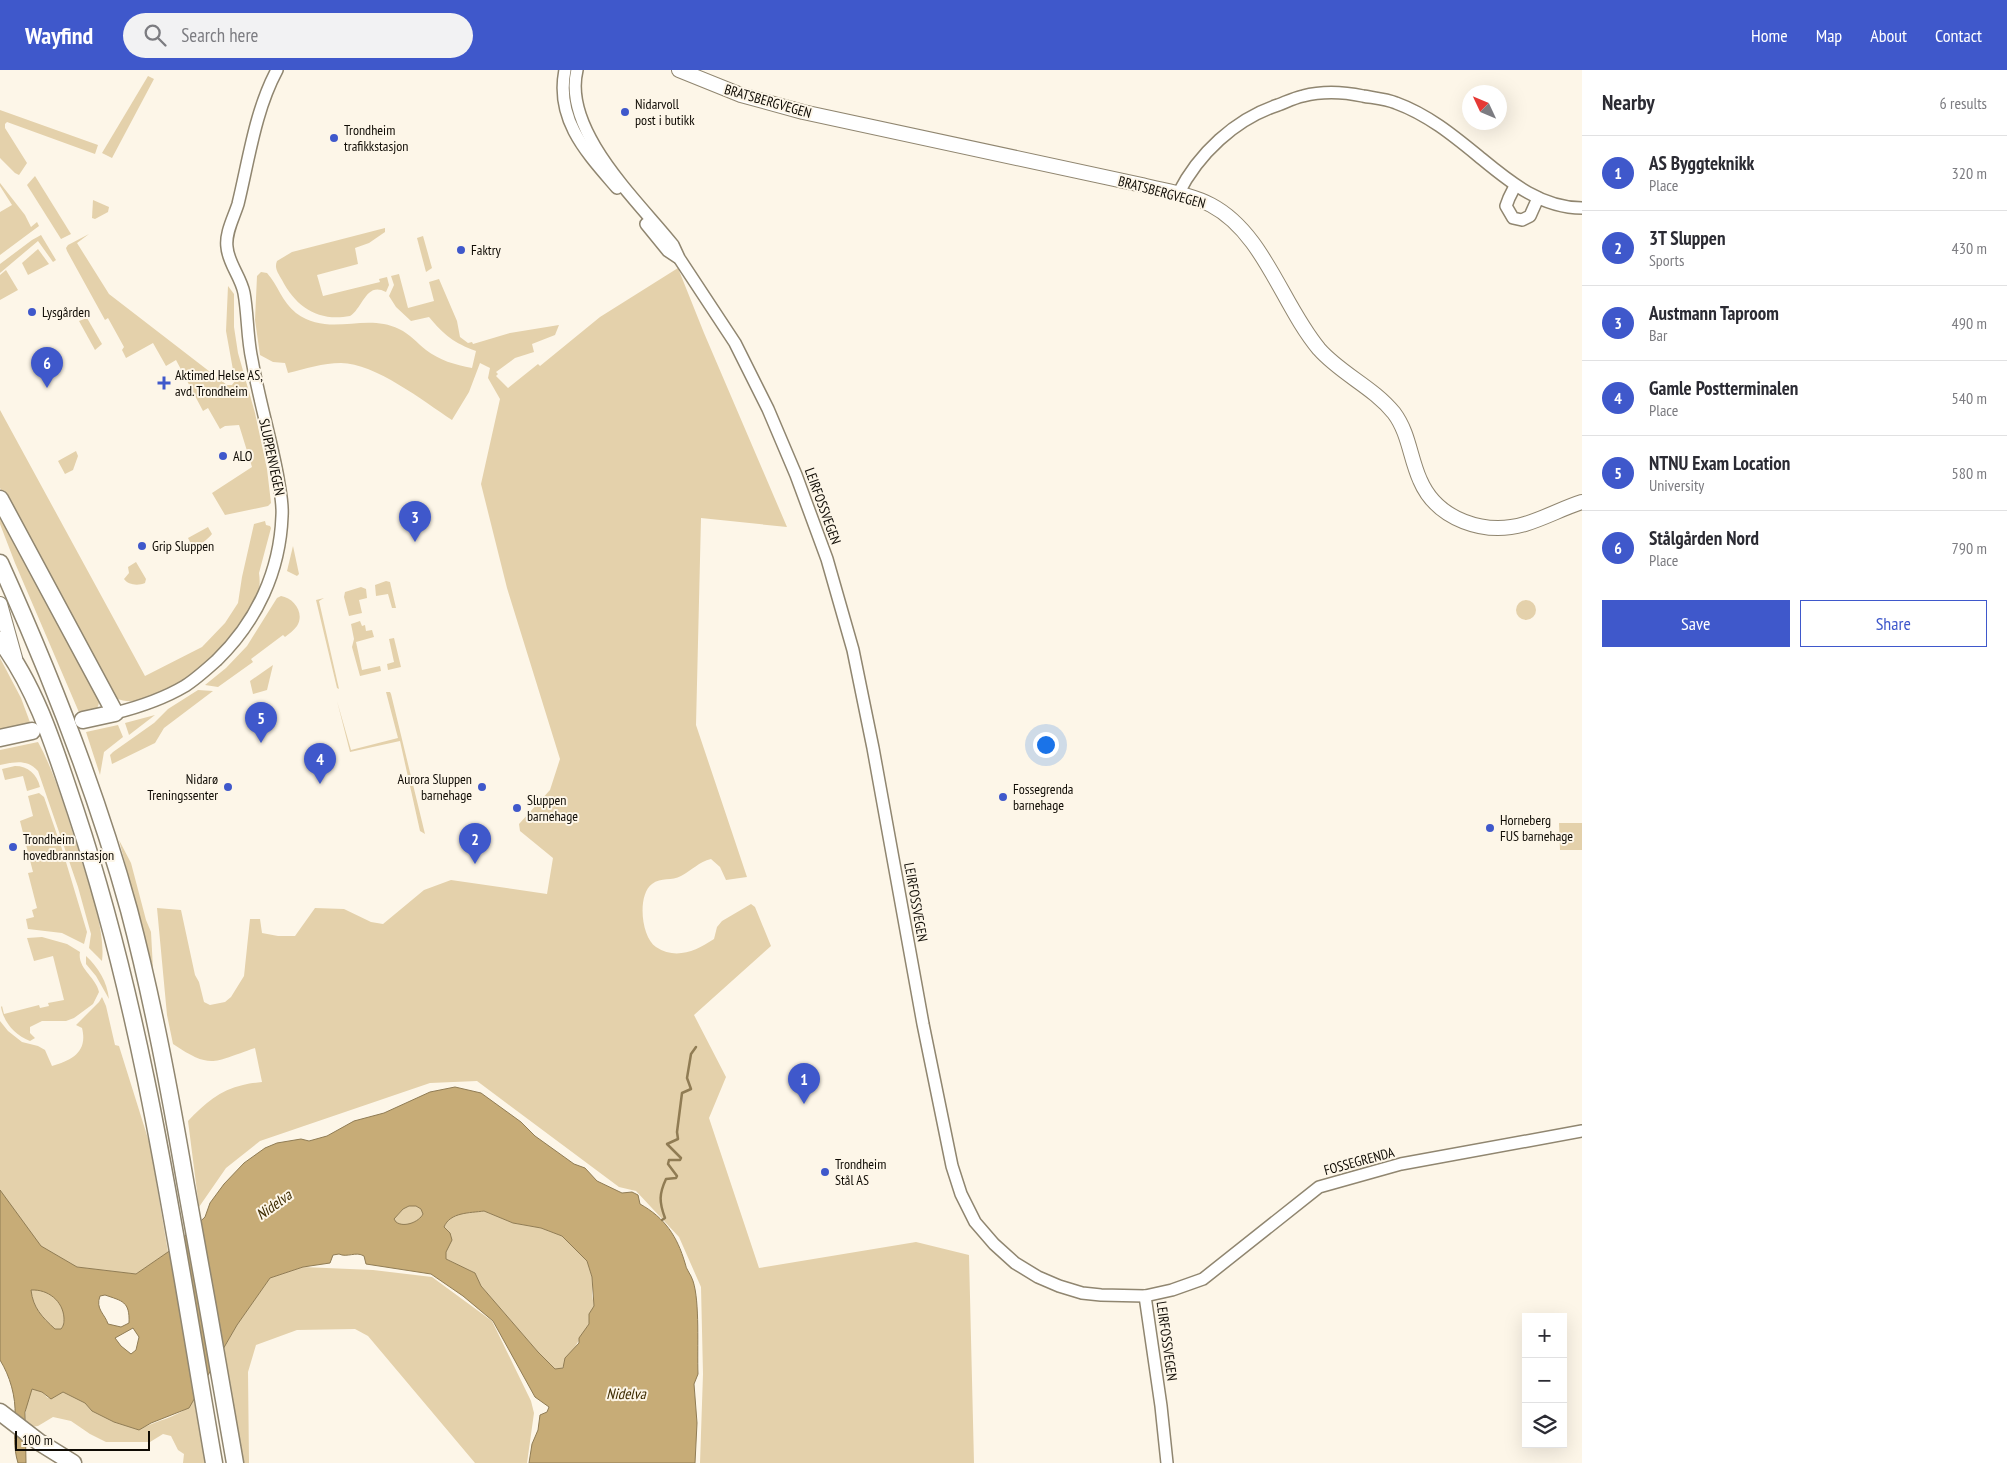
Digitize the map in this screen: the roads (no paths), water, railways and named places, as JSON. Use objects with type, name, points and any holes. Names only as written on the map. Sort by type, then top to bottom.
[{"type":"highway","points":[[0,499],[115,713]]},
{"type":"highway","points":[[0,563],[51,680],[82,759],[103,822],[144,969],[175,1120],[235,1463]]},
{"type":"highway","points":[[0,640],[16,661],[39,710],[97,880],[138,1042],[214,1463]]},
{"type":"highway","name":"SLUPPENVEGEN","points":[[83,720],[115,713]]},
{"type":"highway","points":[[0,738],[32,731]]},
{"type":"highway","points":[[0,1412],[39,1442],[67,1459]]},
{"type":"main road","name":"BRATSBERGVEGEN","points":[[679,70],[742,95],[803,112],[1178,194],[1212,205],[1242,229],[1269,269],[1304,328],[1321,351],[1377,396],[1398,419],[1405,433],[1421,482],[1427,494],[1440,508],[1469,523],[1506,527],[1525,524],[1582,502]]},
{"type":"main road","points":[[0,604],[16,661]]},
{"type":"street","name":"SLUPPENVEGEN","points":[[115,713],[163,698],[187,685],[208,668],[244,629],[259,605],[271,578],[281,528],[282,502],[252,360],[244,291],[227,247],[227,238],[237,207],[248,156],[259,118],[278,70]]},
{"type":"street","name":"LEIRFOSSVEGEN","points":[[565,70],[563,88],[565,108],[577,139],[668,251],[679,258]]},
{"type":"street","name":"LEIRFOSSVEGEN","points":[[577,70],[574,83],[577,111],[591,142],[673,245],[679,258],[736,343],[768,409],[796,475],[827,559],[853,650],[873,748],[922,1024],[943,1129],[961,1194],[975,1222],[994,1244],[1015,1263],[1038,1278],[1082,1293],[1145,1296],[1167,1463]]},
{"type":"street","points":[[1178,194],[1195,164],[1225,135],[1264,109],[1304,95],[1344,92],[1395,102],[1422,115],[1449,132],[1516,186],[1538,198],[1570,208],[1582,208]]},
{"type":"street","points":[[1516,186],[1508,198],[1506,206],[1513,218],[1522,220],[1530,216],[1538,198]]},
{"type":"street","name":"FOSSEGRENDA","points":[[1145,1296],[1172,1290],[1203,1279],[1319,1187],[1401,1164],[1582,1130]]},
{"type":"water","name":"Nidelva","points":[[455,1087],[481,1093],[521,1122],[535,1136],[574,1164],[585,1168],[597,1181],[622,1193],[632,1192],[638,1195],[640,1204],[656,1215],[674,1236],[692,1279],[697,1301],[698,1374],[694,1384],[697,1423],[695,1463],[529,1463],[540,1415],[547,1412],[549,1407],[535,1397],[493,1321],[463,1296],[431,1274],[366,1264],[364,1256],[339,1254],[333,1255],[330,1263],[303,1267],[270,1278],[237,1325],[189,1408],[151,1423],[139,1430],[114,1422],[92,1411],[85,1403],[63,1392],[51,1399],[42,1392],[32,1389],[25,1412],[26,1463],[18,1463],[15,1445],[13,1394],[4,1366],[0,1360],[0,1190],[41,1246],[77,1267],[136,1274],[168,1252],[205,1217],[210,1203],[224,1184],[244,1163],[265,1148],[277,1143],[301,1139],[309,1141],[327,1136],[354,1121],[384,1113],[430,1092]],"holes":[[[409,1206],[416,1206],[421,1209],[423,1214],[411,1223],[399,1224],[394,1219],[403,1209]],[[484,1211],[513,1223],[541,1228],[562,1236],[587,1261],[592,1277],[594,1306],[589,1314],[589,1324],[579,1338],[579,1343],[565,1358],[563,1368],[555,1369],[538,1352],[481,1286],[475,1273],[446,1259],[446,1252],[452,1240],[450,1233],[444,1227],[451,1218],[467,1213]],[[31,1290],[37,1290],[49,1294],[58,1301],[64,1318],[64,1324],[61,1329],[55,1329],[42,1316]],[[105,1295],[124,1303],[128,1310],[129,1323],[121,1327],[108,1324],[100,1308],[100,1296]],[[133,1328],[139,1337],[136,1350],[131,1354],[115,1338]]]},
{"type":"waterway","points":[[662,1220],[665,1218],[661,1203],[662,1189],[666,1179],[676,1178],[677,1176],[668,1164],[669,1160],[680,1160],[681,1158],[667,1144],[678,1139],[677,1132],[682,1093],[691,1089],[687,1078],[691,1054],[696,1047]]},
{"type":"place","name":"Nidarvoll post i butikk","points":[[625,112]]},
{"type":"place","name":"Trondheim trafikkstasjon","points":[[334,138]]},
{"type":"place","name":"Faktry","points":[[461,250]]},
{"type":"place","name":"Lysgården","points":[[32,312]]},
{"type":"place","name":"Aktimed Helse AS, avd. Trondheim","points":[[164,383]]},
{"type":"place","name":"Stålgården Nord","points":[[47,388]]},
{"type":"place","name":"ALO","points":[[223,456]]},
{"type":"place","name":"Austmann Taproom","points":[[415,542]]},
{"type":"place","name":"Grip Sluppen","points":[[142,546]]},
{"type":"place","name":"NTNU Exam Location","points":[[261,743]]},
{"type":"place","name":"Gamle Postterminalen","points":[[320,784]]},
{"type":"place","name":"Nidarø Treningssenter","points":[[228,787]]},
{"type":"place","name":"Aurora Sluppen barnehage","points":[[482,787]]},
{"type":"place","name":"Fossegrenda barnehage","points":[[1003,797]]},
{"type":"place","name":"Sluppen barnehage","points":[[517,808]]},
{"type":"place","name":"Horneberg FUS barnehage","points":[[1490,828]]},
{"type":"place","name":"Trondheim hovedbrannstasjon","points":[[13,847]]},
{"type":"place","name":"3T Sluppen","points":[[475,864]]},
{"type":"place","name":"AS Byggteknikk","points":[[804,1104]]},
{"type":"place","name":"Trondheim Stål AS","points":[[825,1172]]}]
